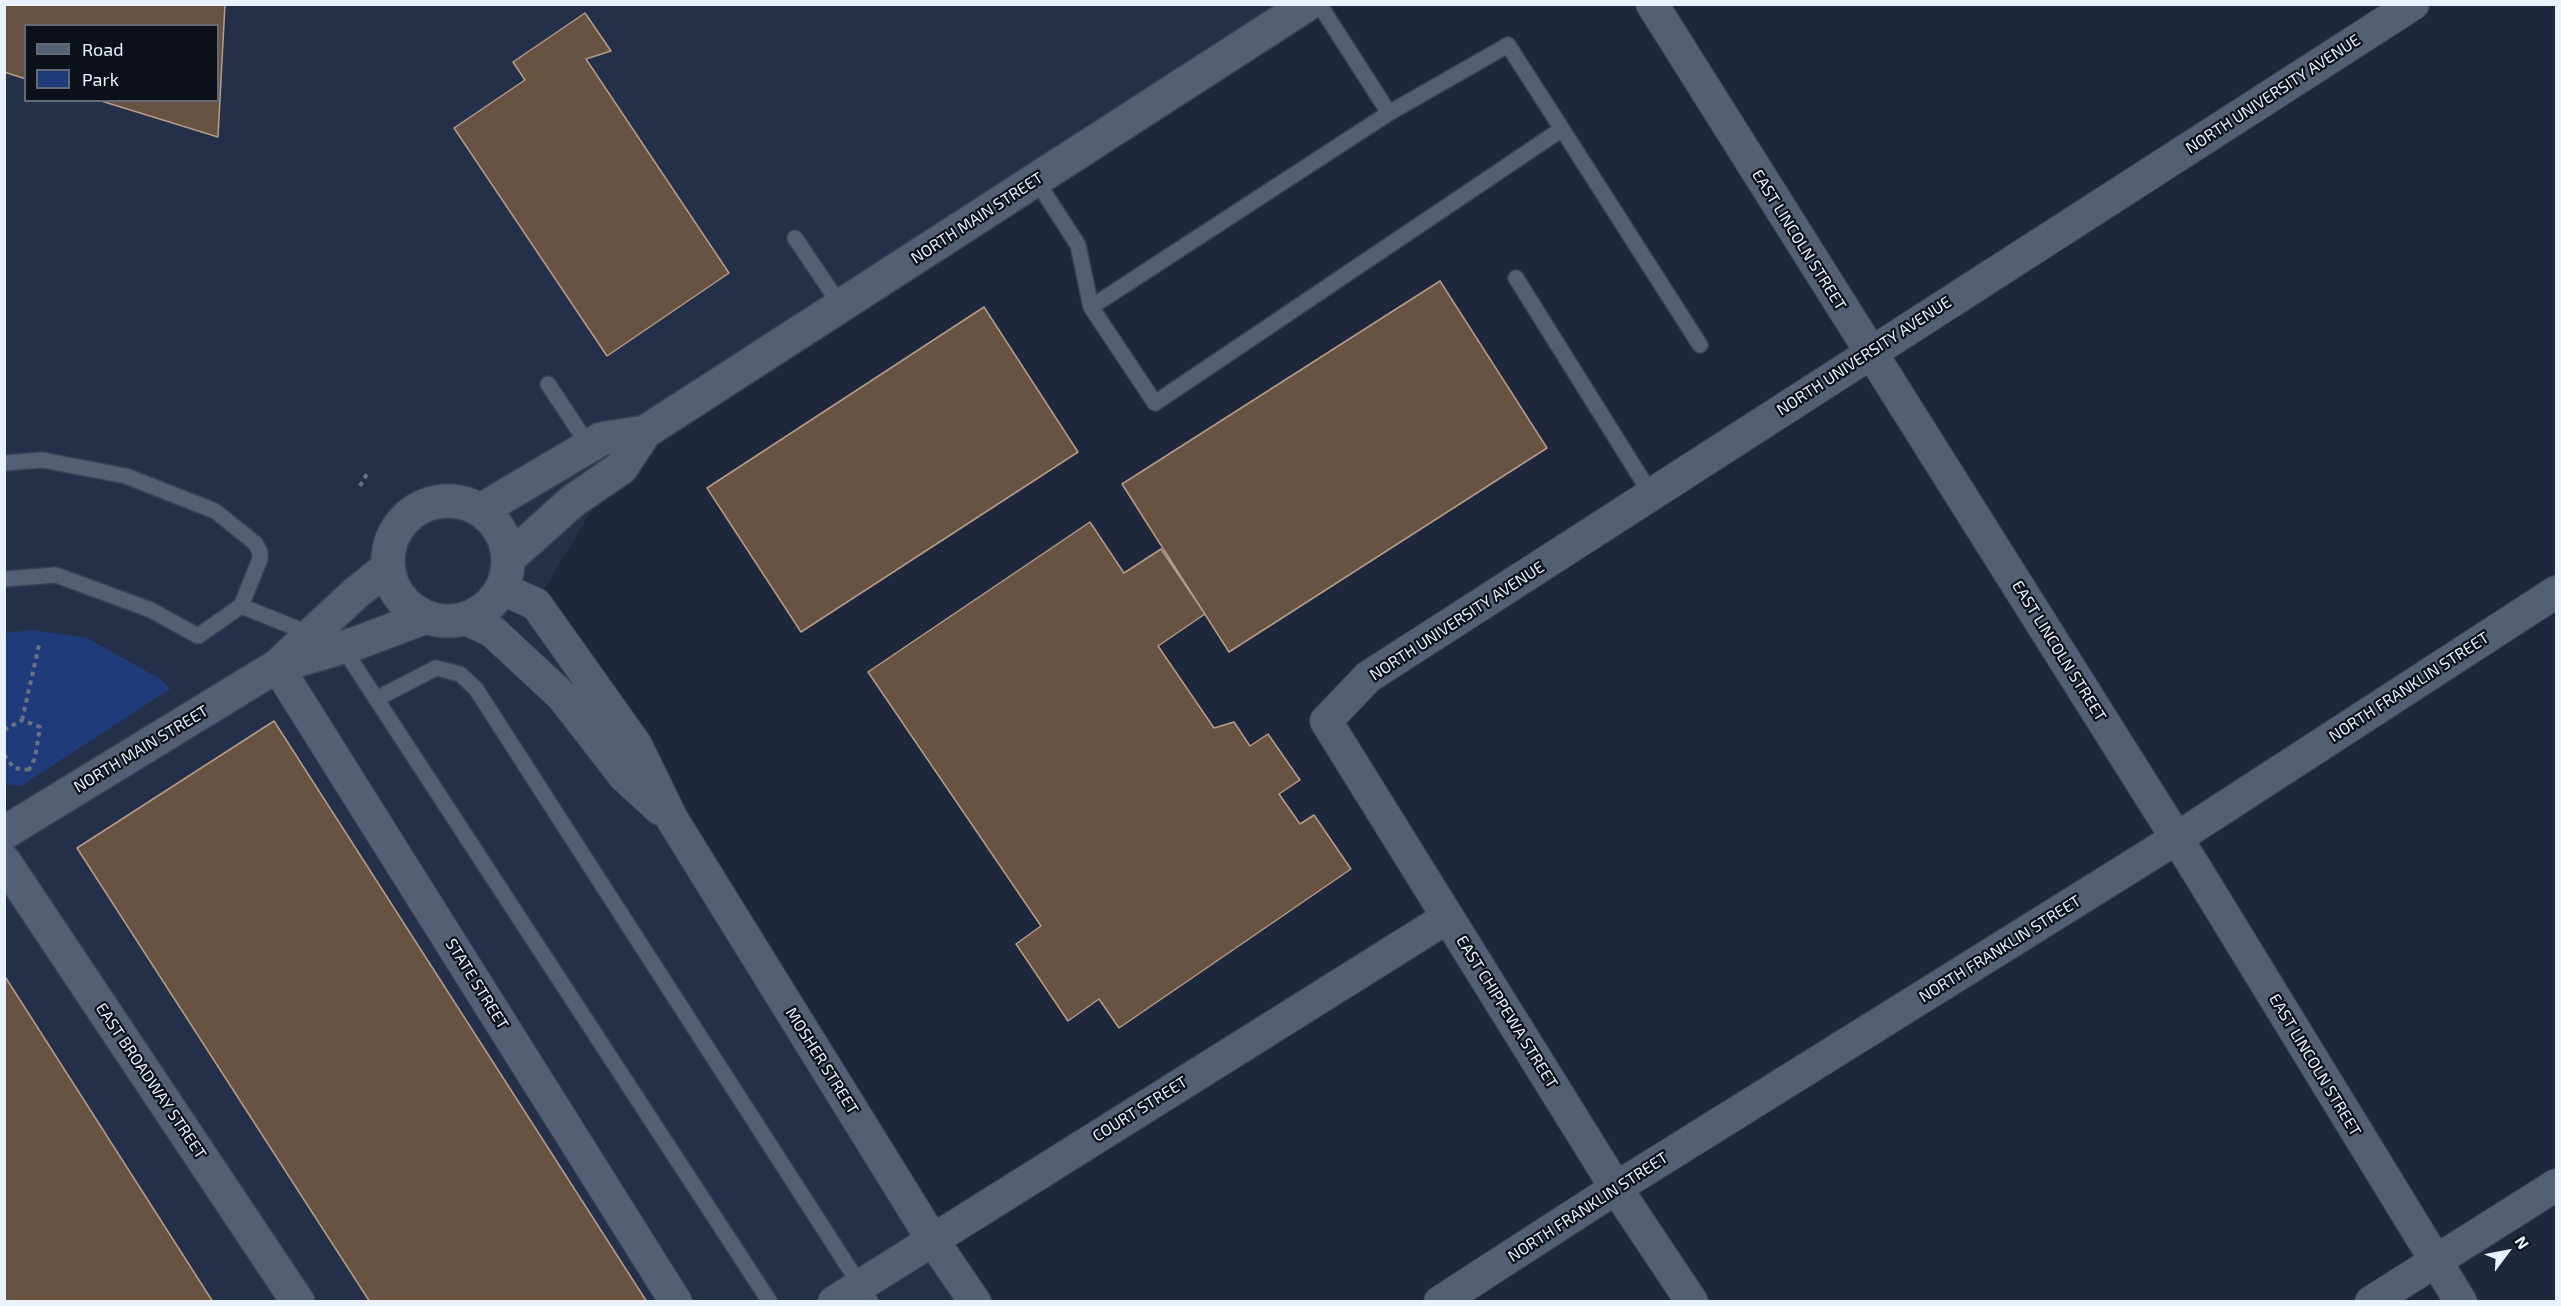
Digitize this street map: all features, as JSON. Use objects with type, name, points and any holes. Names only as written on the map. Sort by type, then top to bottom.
[{"type":"street","name":"NORTH MAIN STREET","points":[[509,558],[574,500],[621,468],[645,432],[1308,4]]},
{"type":"street","name":"EAST LINCOLN STREET","points":[[1652,4],[2177,838],[2460,1302]]},
{"type":"street","name":"NORTH UNIVERSITY AVENUE","points":[[1326,721],[1368,677],[2413,4]]},
{"type":"street","name":"NORTH MAIN STREET","points":[[481,510],[601,439],[645,432]]},
{"type":"street","points":[[450,500],[481,510],[495,523],[505,539],[509,558],[508,574],[502,589],[492,602],[480,612],[465,619],[446,621],[426,617],[412,609],[400,597],[388,567],[391,542],[398,528],[419,508],[434,502],[450,500]]},
{"type":"street","name":"NORTH MAIN STREET","points":[[4,833],[277,666],[388,567]]},
{"type":"street","name":"MOSHER STREET","points":[[502,589],[536,604],[636,745],[672,819],[932,1239],[975,1302]]},
{"type":"street","name":"NORTH FRANKLIN STREET","points":[[1440,1302],[1616,1188],[2177,838],[2556,592]]},
{"type":"street","name":"NORTH MAIN STREET","points":[[277,666],[343,648],[426,617]]},
{"type":"street","name":"MOSHER STREET","points":[[465,619],[492,631],[562,696],[624,776],[672,819]]},
{"type":"street","name":"STATE STREET","points":[[277,666],[676,1302]]},
{"type":"street","name":"EAST CHIPPEWA STREET","points":[[1326,721],[1616,1188],[1692,1302]]},
{"type":"street","name":"EAST BROADWAY STREET","points":[[4,861],[298,1302]]},
{"type":"street","name":"COURT STREET","points":[[834,1302],[865,1293],[932,1239],[1448,917]]},
{"type":"street","points":[[2372,1302],[2556,1185]]},
{"type":"lane","points":[[1319,4],[1389,113]]},
{"type":"lane","points":[[1091,307],[1389,113],[1508,45],[1700,345]]},
{"type":"lane","points":[[1036,180],[1078,245],[1091,307],[1155,403],[1562,129]]},
{"type":"lane","points":[[795,238],[841,306]]},
{"type":"lane","points":[[1516,278],[1651,494]]},
{"type":"lane","points":[[548,384],[589,446]]},
{"type":"lane","points":[[4,463],[42,460],[126,476],[214,511],[255,543],[260,552],[260,559],[241,606],[198,636],[151,610],[56,575],[4,579]]},
{"type":"lane","points":[[241,606],[311,634]]},
{"type":"lane","points":[[343,648],[770,1302]]},
{"type":"lane","points":[[376,699],[436,668],[460,674],[476,689],[865,1293]]},
{"type":"path","points":[[360,486],[368,472]]},
{"type":"path","points":[[4,730],[22,720],[40,641]]},
{"type":"path","points":[[4,755],[14,768],[30,770],[35,758],[40,727],[22,720]]},
{"type":"shaded area","points":[[5,5],[1308,5],[614,473],[536,604],[975,1301],[5,1302]]},
{"type":"green space","points":[[33,630],[87,638],[160,679],[170,689],[21,786],[5,784],[5,633]]},
{"type":"building","points":[[4,4],[225,4],[218,137],[104,102],[219,102],[219,24],[24,24],[24,78],[4,72]]},
{"type":"building","points":[[585,13],[611,51],[586,59],[729,273],[607,356],[454,128],[525,80],[513,62]]},
{"type":"building","points":[[1440,281],[1547,448],[1229,652],[1122,484]]},
{"type":"building","points":[[984,307],[1078,452],[801,632],[707,488]]},
{"type":"building","points":[[1090,522],[1124,573],[1161,549],[1205,614],[1158,646],[1214,728],[1234,722],[1250,746],[1268,734],[1300,780],[1279,794],[1300,824],[1314,815],[1351,869],[1119,1028],[1099,999],[1068,1021],[1016,944],[1041,926],[868,672]]},
{"type":"building","points":[[274,721],[647,1302],[370,1302],[77,848]]},
{"type":"building","points":[[4,975],[213,1302],[4,1302]]}]
